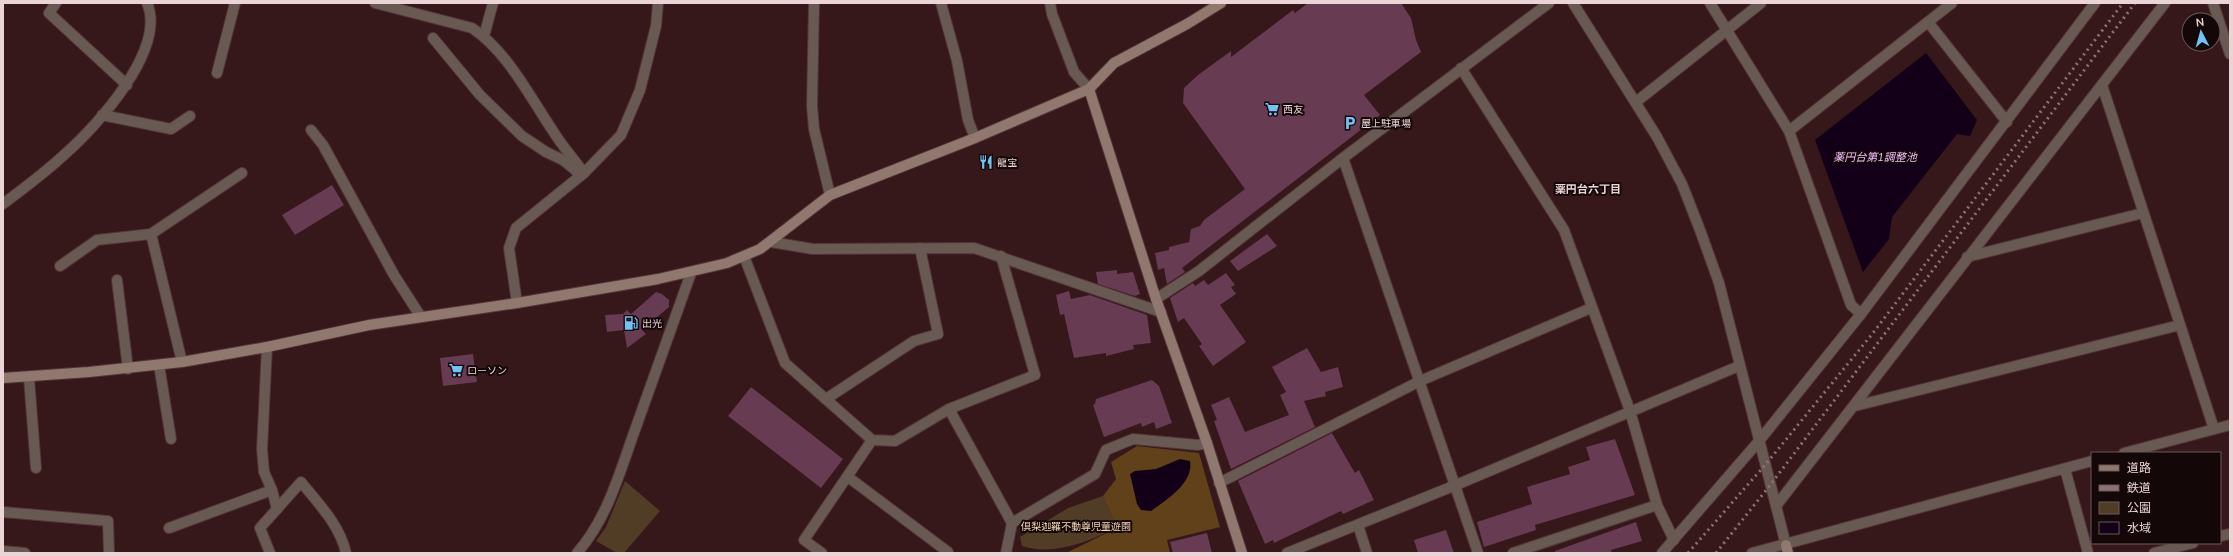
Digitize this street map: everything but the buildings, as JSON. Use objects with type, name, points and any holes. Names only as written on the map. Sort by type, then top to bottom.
[{"type":"street","points":[[56,3],[49,13],[127,85]]},
{"type":"street","points":[[3,204],[66,154],[127,85],[149,43],[150,9],[147,3]]},
{"type":"street","points":[[217,73],[236,3]]},
{"type":"street","points":[[376,3],[472,28],[484,36],[500,52],[582,174]]},
{"type":"street","points":[[484,36],[493,3]]},
{"type":"street","points":[[517,303],[509,248],[516,228],[582,174],[621,135],[640,90],[650,58],[658,3]]},
{"type":"street","points":[[814,3],[812,106],[814,129],[830,195]]},
{"type":"street","points":[[941,3],[957,61],[968,120],[975,138]]},
{"type":"street","points":[[1050,3],[1074,72],[1088,89],[1156,299],[1207,443],[1242,553]]},
{"type":"street","points":[[3,378],[29,378],[128,369],[182,362],[267,347],[369,325],[517,303],[691,273],[727,263],[771,242],[830,195],[975,138],[1088,89],[1114,63],[1187,24],[1221,3]]},
{"type":"street","points":[[1156,299],[1199,271],[1343,158],[1549,3]]},
{"type":"street","points":[[1574,3],[1636,102],[1682,184],[1700,230],[1719,283],[1787,549]]},
{"type":"street","points":[[1710,3],[1728,29],[1789,131],[1851,305],[1861,314]]},
{"type":"street","points":[[1636,102],[1761,3]]},
{"type":"street","points":[[1789,131],[1952,3]]},
{"type":"street","points":[[1662,553],[1759,442],[1861,314],[2007,122],[2095,3]]},
{"type":"street","points":[[1776,506],[1855,406],[1967,257],[2102,85],[2164,3]]},
{"type":"street","points":[[2212,3],[2230,54]]},
{"type":"street","points":[[1928,22],[2007,122]]},
{"type":"street","points":[[433,38],[480,95],[522,136],[546,152],[563,160],[582,174]]},
{"type":"street","points":[[1461,68],[1564,230],[1630,411],[1657,504],[1674,540]]},
{"type":"street","points":[[2102,85],[2214,429]]},
{"type":"street","points":[[102,115],[171,129],[190,116]]},
{"type":"street","points":[[311,130],[322,144],[394,275],[421,317]]},
{"type":"street","points":[[1343,158],[1478,553]]},
{"type":"street","points":[[60,266],[97,240],[151,234],[242,173]]},
{"type":"street","points":[[1967,257],[2143,213]]},
{"type":"street","points":[[151,234],[182,362]]},
{"type":"street","points":[[771,242],[813,249],[974,248],[1161,312]]},
{"type":"street","points":[[826,399],[914,341],[938,334],[920,248]]},
{"type":"street","points":[[744,256],[786,363],[872,440],[895,440],[949,409],[1035,375],[1001,256]]},
{"type":"street","points":[[577,553],[592,536],[619,476],[691,273]]},
{"type":"street","points":[[117,280],[128,369]]},
{"type":"street","points":[[1219,483],[1420,381],[1592,308]]},
{"type":"street","points":[[1855,406],[2180,325]]},
{"type":"street","points":[[267,347],[262,449],[264,472],[272,490],[277,509]]},
{"type":"street","points":[[159,365],[171,439]]},
{"type":"street","points":[[1287,553],[1456,485],[1739,366]]},
{"type":"street","points":[[29,378],[36,468]]},
{"type":"street","points":[[949,409],[1012,523],[1006,553]]},
{"type":"street","points":[[2128,452],[2230,425]]},
{"type":"street","points":[[1012,523],[1095,474],[1106,450],[1133,439],[1198,445],[1207,443]]},
{"type":"street","points":[[822,553],[804,540],[872,440]]},
{"type":"street","points":[[1752,553],[1787,549],[2091,462]]},
{"type":"street","points":[[2065,469],[2088,553]]},
{"type":"street","points":[[848,477],[948,552]]},
{"type":"street","points":[[270,553],[260,528],[301,482],[325,511],[344,542],[346,553]]},
{"type":"street","points":[[169,528],[272,490]]},
{"type":"street","points":[[1513,553],[1657,504]]},
{"type":"street","points":[[3,512],[108,521],[109,553]]},
{"type":"street","points":[[1358,524],[1367,553]]},
{"type":"street","points":[[2154,553],[2189,544]]},
{"type":"street","points":[[3,551],[25,553]]},
{"type":"green space","points":[[625,481],[660,511],[624,553],[617,553],[596,541],[606,527]]},
{"type":"green space","name":"倶梨迦羅不動尊児童遊園","points":[[1103,496],[1117,528],[1070,546],[1034,549],[1022,546],[1020,537],[1068,508]]},
{"type":"shaded area","points":[[1137,446],[1199,453],[1220,527],[1167,540],[1170,553],[1066,553],[1117,528],[1103,496],[1116,479],[1111,462]]},
{"type":"water","name":"薬円台第1調整池","points":[[1926,53],[1977,120],[1970,136],[1957,134],[1892,217],[1889,239],[1863,272],[1815,140]]},
{"type":"water","points":[[1180,459],[1190,461],[1188,477],[1183,484],[1171,496],[1151,511],[1141,510],[1137,504],[1130,474],[1135,471],[1156,469]]},
{"type":"railway","points":[[1688,553],[1766,464],[1873,333],[2123,3]]},
{"type":"railway","points":[[1716,553],[1771,484],[2135,3]]},
{"type":"place","name":"西友","points":[[1272,109]]},
{"type":"place","name":"屋上駐車場","points":[[1350,123]]},
{"type":"place","name":"龍宝","points":[[986,162]]},
{"type":"place","name":"出光","points":[[631,323]]},
{"type":"place","name":"ローソン","points":[[456,370]]},
{"type":"district","name":"薬円台六丁目","points":[[1588,189]]}]
